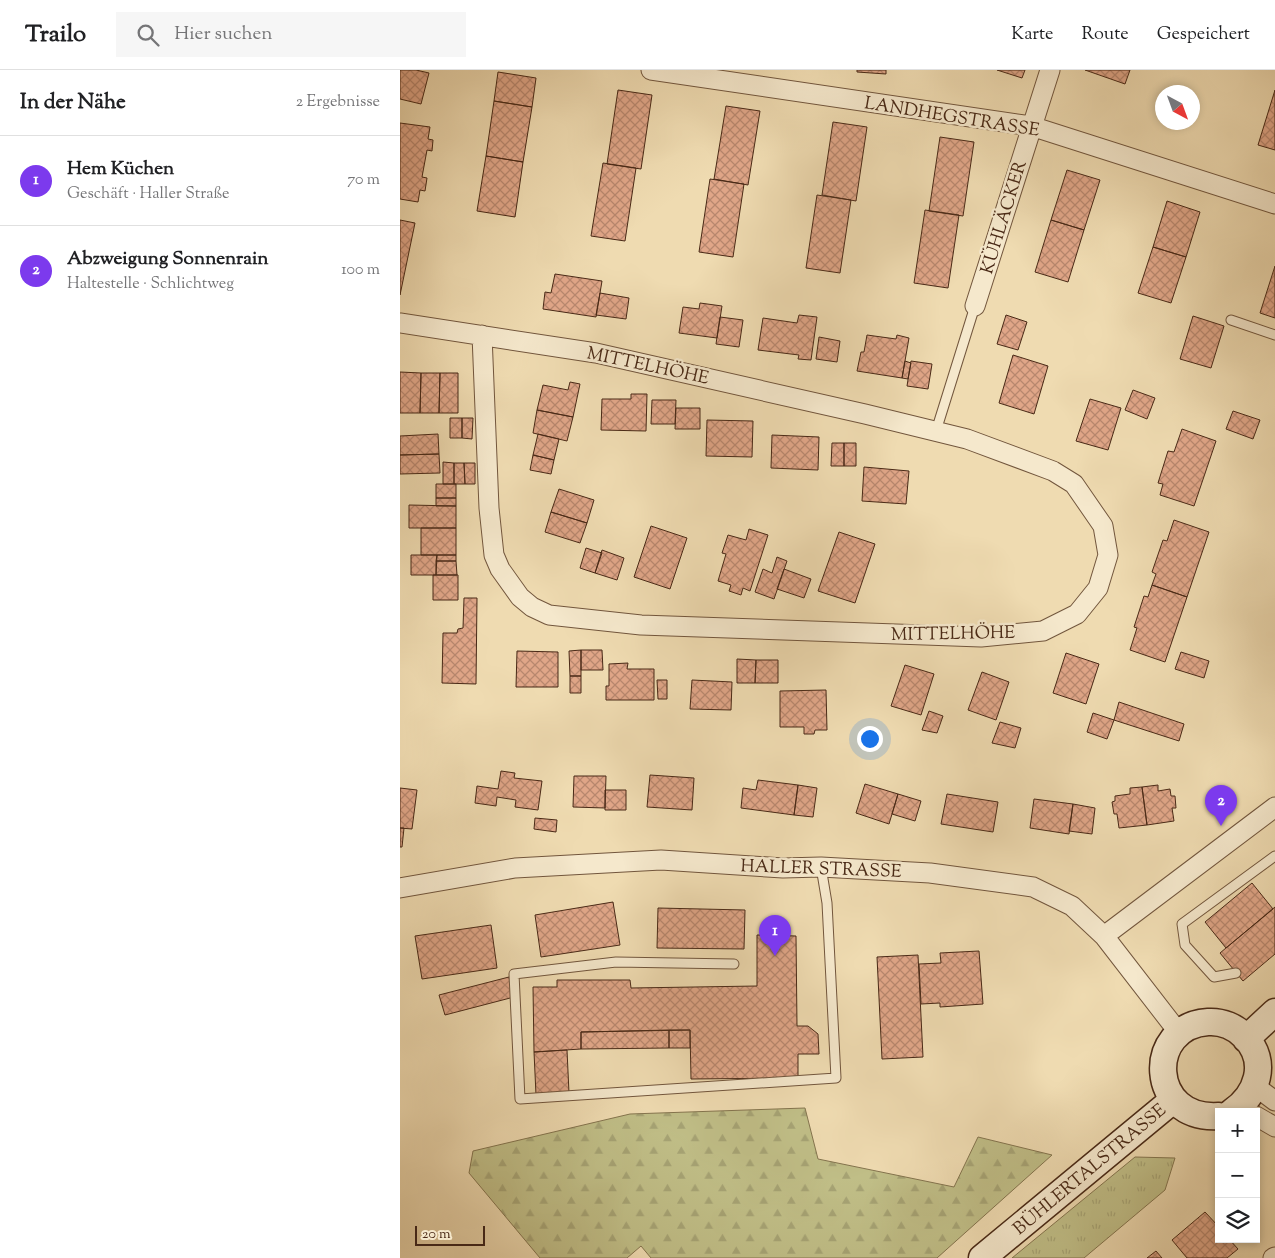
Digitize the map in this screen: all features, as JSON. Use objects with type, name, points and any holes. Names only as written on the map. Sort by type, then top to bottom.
[{"type":"main road","points":[[1246,1039],[1275,1012]]},
{"type":"main road","points":[[1215,1115],[1206,1117],[1194,1114],[1183,1108],[1173,1100],[1163,1078],[1165,1053],[1171,1042],[1179,1033],[1190,1026],[1202,1022],[1226,1024],[1238,1030],[1253,1049],[1257,1061],[1258,1074],[1242,1108]]},
{"type":"main road","name":"BÜHLERTALSTRASSE","points":[[982,1258],[1173,1100]]},
{"type":"street","name":"LANDHEGSTRASSE","points":[[651,70],[1031,126],[1275,204]]},
{"type":"street","name":"KÜHLÄCKER","points":[[975,306],[1050,70]]},
{"type":"street","name":"MITTELHÖHE","points":[[400,323],[596,353],[936,431],[967,439],[1053,470],[1074,484],[1103,526],[1108,555],[1098,588],[1078,614],[1043,631],[980,637],[641,625],[549,615],[532,607],[520,596],[500,569],[494,555],[489,508],[482,336]]},
{"type":"street","points":[[1104,936],[1275,807]]},
{"type":"street","name":"HALLER STRASSE","points":[[400,888],[515,868],[661,860],[783,868],[820,867],[930,872],[1033,887],[1072,906],[1104,936],[1179,1033]]},
{"type":"street","points":[[1242,1108],[1275,1101]]},
{"type":"street","points":[[1260,1118],[1275,1127]]},
{"type":"lane","points":[[936,431],[975,306]]},
{"type":"lane","points":[[1231,320],[1275,335]]},
{"type":"lane","points":[[1236,973],[1214,977],[1185,945],[1182,924],[1275,856]]},
{"type":"lane","points":[[734,964],[616,962],[514,974],[520,1099],[836,1078],[827,903],[820,867]]},
{"type":"green space","points":[[805,1108],[818,1159],[954,1187],[978,1137],[1052,1155],[937,1258],[651,1258],[641,1246],[627,1258],[540,1258],[469,1173],[473,1151],[630,1114]]},
{"type":"green space","points":[[1135,1157],[1175,1158],[1165,1190],[1084,1258],[1012,1258]]},
{"type":"building","points":[[400,70],[416,70],[429,73],[421,104],[400,99]]},
{"type":"building","points":[[857,70],[886,70],[886,74],[857,72]]},
{"type":"building","points":[[997,70],[1025,70],[1022,78]]},
{"type":"building","points":[[1085,70],[1130,70],[1125,84]]},
{"type":"building","points":[[498,72],[536,78],[532,107],[494,101]]},
{"type":"building","points":[[618,90],[652,95],[641,169],[607,164]]},
{"type":"building","points":[[1275,90],[1275,150],[1258,145]]},
{"type":"building","points":[[494,101],[532,107],[523,162],[486,156]]},
{"type":"building","points":[[726,106],[760,111],[748,185],[714,179]]},
{"type":"building","points":[[833,122],[867,127],[856,201],[822,195]]},
{"type":"building","points":[[400,123],[430,127],[428,139],[433,140],[432,151],[427,150],[422,177],[427,178],[425,191],[420,190],[418,202],[400,199]]},
{"type":"building","points":[[940,137],[974,142],[963,216],[929,211]]},
{"type":"building","points":[[486,156],[523,162],[515,217],[477,211]]},
{"type":"building","points":[[603,163],[636,168],[625,241],[591,236]]},
{"type":"building","points":[[1067,170],[1100,180],[1084,230],[1051,220]]},
{"type":"building","points":[[710,179],[744,184],[733,257],[699,252]]},
{"type":"building","points":[[817,195],[851,200],[840,273],[806,268]]},
{"type":"building","points":[[1167,201],[1200,212],[1186,257],[1153,247]]},
{"type":"building","points":[[925,210],[959,215],[948,288],[914,283]]},
{"type":"building","points":[[400,220],[415,223],[400,295]]},
{"type":"building","points":[[1051,220],[1084,230],[1068,282],[1035,272]]},
{"type":"building","points":[[1153,247],[1186,257],[1171,303],[1138,293]]},
{"type":"building","points":[[1275,266],[1275,318],[1260,313]]},
{"type":"building","points":[[555,274],[602,281],[596,317],[543,309],[545,292],[551,293]]},
{"type":"building","points":[[600,293],[629,298],[626,319],[596,315]]},
{"type":"building","points":[[700,303],[722,306],[717,338],[679,333],[683,307],[699,309]]},
{"type":"building","points":[[799,315],[817,317],[811,360],[798,359],[799,355],[758,350],[763,318],[797,323]]},
{"type":"building","points":[[1006,315],[1027,322],[1018,350],[997,344]]},
{"type":"building","points":[[1193,316],[1224,326],[1211,368],[1180,359]]},
{"type":"building","points":[[720,317],[743,320],[739,347],[716,344]]},
{"type":"building","points":[[867,335],[896,339],[897,335],[909,338],[902,378],[857,371],[861,352],[864,352]]},
{"type":"building","points":[[819,337],[840,341],[837,362],[816,359]]},
{"type":"building","points":[[1013,355],[1048,366],[1034,414],[999,403]]},
{"type":"building","points":[[905,361],[911,363],[908,379],[902,378]]},
{"type":"building","points":[[911,361],[932,364],[928,389],[907,386]]},
{"type":"building","points":[[400,372],[421,373],[420,413],[400,413]]},
{"type":"building","points":[[421,373],[440,373],[439,413],[420,413]]},
{"type":"building","points":[[440,373],[458,373],[458,413],[439,413]]},
{"type":"building","points":[[570,382],[580,384],[573,417],[537,410],[543,385],[568,390]]},
{"type":"building","points":[[1133,390],[1155,398],[1147,419],[1125,410]]},
{"type":"building","points":[[631,394],[647,394],[646,431],[601,430],[602,399],[631,399]]},
{"type":"building","points":[[1090,399],[1121,408],[1108,450],[1076,441]]},
{"type":"building","points":[[652,400],[676,400],[675,424],[651,424]]},
{"type":"building","points":[[676,408],[700,408],[700,429],[675,429]]},
{"type":"building","points":[[537,410],[573,417],[567,441],[533,433]]},
{"type":"building","points":[[1233,411],[1260,420],[1253,439],[1226,429]]},
{"type":"building","points":[[450,418],[462,418],[462,438],[450,438]]},
{"type":"building","points":[[462,418],[473,418],[472,439],[462,438]]},
{"type":"building","points":[[707,420],[753,421],[752,457],[706,456]]},
{"type":"building","points":[[1182,429],[1216,441],[1194,506],[1160,495],[1163,484],[1158,483],[1168,451],[1174,452]]},
{"type":"building","points":[[438,434],[439,454],[400,455],[400,436]]},
{"type":"building","points":[[538,434],[559,439],[554,460],[533,455]]},
{"type":"building","points":[[772,435],[819,437],[818,470],[771,468]]},
{"type":"building","points":[[832,443],[844,443],[844,466],[831,466]]},
{"type":"building","points":[[844,443],[856,443],[856,466],[844,466]]},
{"type":"building","points":[[439,454],[440,473],[400,474],[400,455]]},
{"type":"building","points":[[533,455],[554,460],[551,474],[530,470]]},
{"type":"building","points":[[443,462],[454,463],[454,484],[443,484]]},
{"type":"building","points":[[454,463],[464,463],[465,484],[454,484]]},
{"type":"building","points":[[464,463],[475,463],[475,484],[465,484]]},
{"type":"building","points":[[864,467],[909,471],[906,504],[862,501]]},
{"type":"building","points":[[436,484],[456,484],[456,498],[436,498]]},
{"type":"building","points":[[559,489],[594,500],[587,523],[551,512]]},
{"type":"building","points":[[436,498],[456,498],[456,506],[436,506]]},
{"type":"building","points":[[409,505],[456,506],[456,528],[409,528]]},
{"type":"building","points":[[551,512],[587,523],[580,543],[545,532]]},
{"type":"building","points":[[1174,520],[1209,532],[1187,597],[1152,585],[1156,574],[1152,572],[1163,540],[1167,541]]},
{"type":"building","points":[[651,526],[687,538],[670,589],[634,577]]},
{"type":"building","points":[[421,528],[456,528],[456,555],[421,555]]},
{"type":"building","points":[[749,529],[768,535],[750,591],[743,588],[741,595],[729,591],[731,585],[718,581],[726,554],[722,553],[728,535],[746,540]]},
{"type":"building","points":[[839,532],[875,544],[855,603],[818,591]]},
{"type":"building","points":[[586,548],[602,553],[595,573],[580,568]]},
{"type":"building","points":[[602,550],[624,558],[617,580],[595,573]]},
{"type":"building","points":[[411,555],[437,555],[436,575],[411,575]]},
{"type":"building","points":[[437,555],[456,555],[456,561],[436,561]]},
{"type":"building","points":[[777,557],[787,561],[774,599],[755,592],[763,569],[772,573]]},
{"type":"building","points":[[436,561],[456,561],[457,575],[436,575]]},
{"type":"building","points":[[784,569],[811,579],[804,598],[777,589]]},
{"type":"building","points":[[433,575],[458,575],[458,600],[433,600]]},
{"type":"building","points":[[1152,585],[1187,597],[1165,662],[1130,650],[1137,628],[1134,627],[1144,596],[1148,597]]},
{"type":"building","points":[[464,598],[477,598],[476,684],[442,683],[443,633],[457,633],[458,629],[463,628]]},
{"type":"building","points":[[581,650],[581,676],[570,676],[569,651]]},
{"type":"building","points":[[581,650],[602,650],[603,670],[581,670]]},
{"type":"building","points":[[517,651],[558,652],[558,687],[516,687]]},
{"type":"building","points":[[1181,652],[1209,661],[1204,678],[1175,669]]},
{"type":"building","points":[[1066,653],[1099,664],[1086,704],[1053,693]]},
{"type":"building","points":[[737,659],[756,660],[755,683],[737,683]]},
{"type":"building","points":[[756,660],[778,660],[778,683],[755,683]]},
{"type":"building","points":[[628,663],[627,669],[654,669],[654,700],[606,700],[606,686],[609,686],[609,664]]},
{"type":"building","points":[[905,665],[934,674],[921,715],[891,706]]},
{"type":"building","points":[[982,672],[1009,682],[996,720],[968,710]]},
{"type":"building","points":[[570,676],[581,676],[581,693],[570,693]]},
{"type":"building","points":[[657,680],[667,680],[667,699],[658,699]]},
{"type":"building","points":[[692,680],[732,682],[731,710],[690,709]]},
{"type":"building","points":[[826,690],[827,730],[815,730],[814,734],[804,734],[804,727],[780,727],[780,691]]},
{"type":"building","points":[[1119,702],[1184,724],[1179,741],[1114,720]]},
{"type":"building","points":[[929,711],[943,716],[937,733],[922,730]]},
{"type":"building","points":[[1093,713],[1114,720],[1107,739],[1087,732]]},
{"type":"building","points":[[1000,722],[1021,728],[1015,748],[992,743]]},
{"type":"building","points":[[501,771],[515,773],[514,778],[542,781],[538,810],[515,807],[516,800],[497,797],[496,806],[475,803],[477,786],[498,789]]},
{"type":"building","points":[[650,775],[694,778],[692,810],[647,807]]},
{"type":"building","points":[[574,776],[606,776],[605,808],[573,807]]},
{"type":"building","points":[[758,780],[798,785],[794,815],[741,808],[743,788],[756,790]]},
{"type":"building","points":[[865,784],[898,794],[889,824],[856,813]]},
{"type":"building","points":[[798,785],[817,788],[813,817],[794,815]]},
{"type":"building","points":[[1158,785],[1158,791],[1170,789],[1171,796],[1175,796],[1176,808],[1172,808],[1174,821],[1147,825],[1142,787]]},
{"type":"building","points":[[1142,787],[1147,825],[1119,828],[1117,814],[1114,814],[1112,802],[1115,801],[1115,796],[1130,794],[1130,788]]},
{"type":"building","points":[[400,788],[417,790],[412,829],[400,828]]},
{"type":"building","points":[[605,790],[626,790],[626,810],[605,810]]},
{"type":"building","points":[[898,794],[921,801],[915,821],[892,814]]},
{"type":"building","points":[[947,794],[998,802],[993,832],[941,824]]},
{"type":"building","points":[[1034,799],[1073,804],[1069,834],[1030,828]]},
{"type":"building","points":[[1073,804],[1095,808],[1092,834],[1069,831]]},
{"type":"building","points":[[535,818],[557,820],[556,832],[534,829]]},
{"type":"building","points":[[400,828],[404,828],[402,847],[400,847]]},
{"type":"building","points":[[1252,883],[1273,909],[1226,948],[1205,922]]},
{"type":"building","points":[[613,902],[620,945],[541,957],[535,915]]},
{"type":"building","points":[[1275,907],[1275,954],[1243,981],[1220,953]]},
{"type":"building","points":[[658,908],[745,910],[744,949],[657,948]]},
{"type":"building","points":[[491,925],[497,968],[422,979],[415,936]]},
{"type":"building","points":[[757,935],[796,936],[797,1026],[808,1026],[818,1034],[819,1054],[798,1054],[798,1078],[691,1079],[690,1030],[581,1032],[581,1049],[534,1052],[533,987],[557,987],[557,980],[630,980],[631,988],[757,986]]},
{"type":"building","points":[[979,951],[983,1004],[940,1007],[940,1003],[921,1004],[919,964],[941,963],[940,953]]},
{"type":"building","points":[[918,955],[923,1057],[882,1059],[877,957]]},
{"type":"building","points":[[509,977],[514,997],[445,1015],[439,995]]},
{"type":"building","points":[[669,1030],[669,1048],[581,1049],[581,1032]]},
{"type":"building","points":[[669,1030],[690,1030],[690,1048],[669,1048]]},
{"type":"building","points":[[567,1050],[569,1093],[536,1095],[534,1052]]},
{"type":"building","points":[[1205,1212],[1215,1223],[1215,1243],[1233,1243],[1238,1249],[1227,1258],[1187,1258],[1172,1240]]},
{"type":"building","points":[[1156,1251],[1162,1258],[1147,1258]]},
{"type":"place","name":"Abzweigung Sonnenrain","points":[[1221,826]]},
{"type":"place","name":"Hem Küchen","points":[[775,956]]}]
